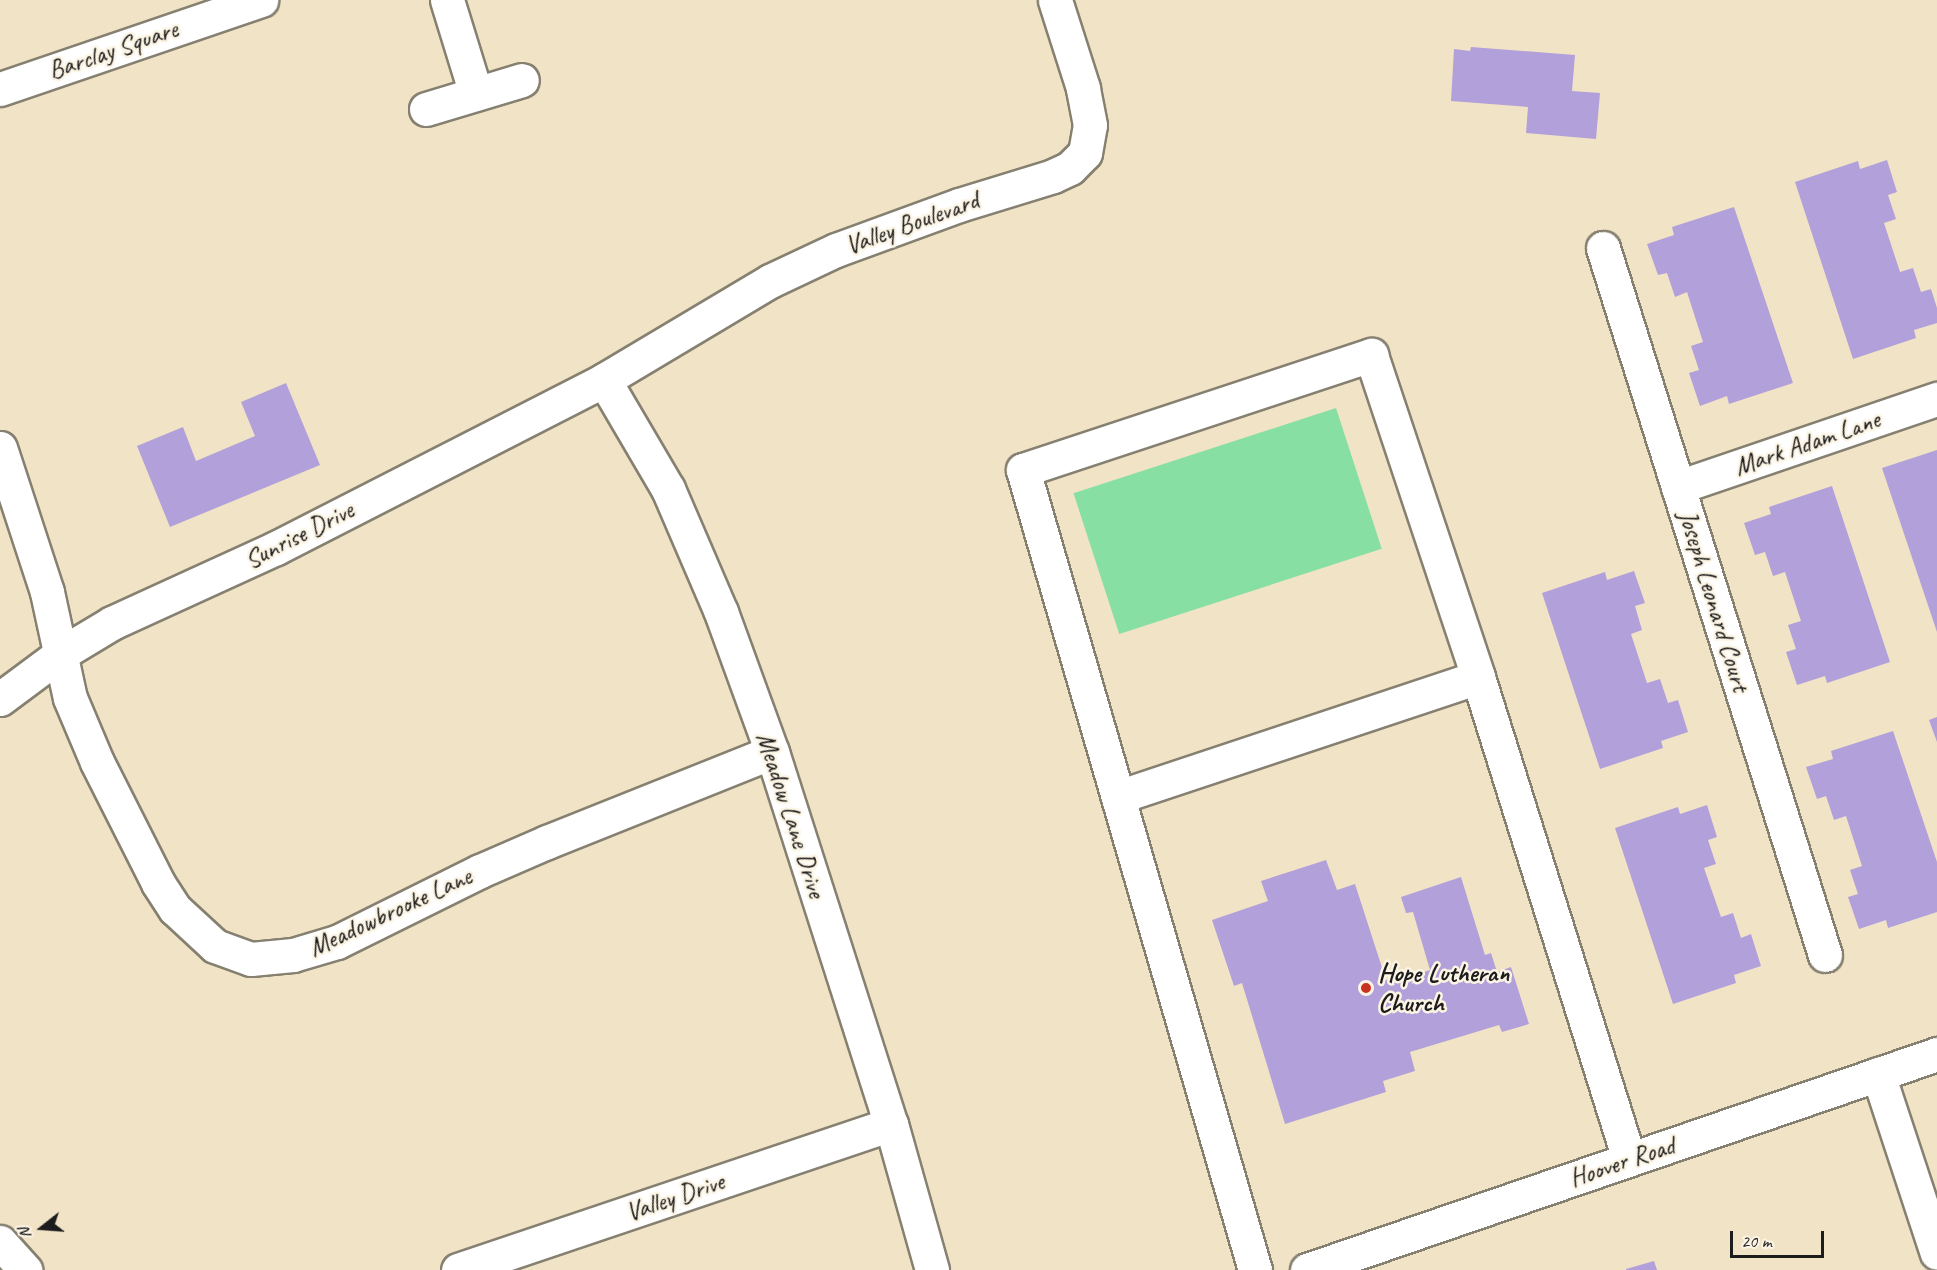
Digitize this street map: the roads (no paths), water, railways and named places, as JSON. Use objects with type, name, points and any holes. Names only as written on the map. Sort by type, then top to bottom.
[{"type":"street","name":"Barclay Square","points":[[0,88],[261,0]]},
{"type":"street","points":[[447,0],[476,94]]},
{"type":"street","name":"Valley Boulevard","points":[[604,380],[770,280],[847,246],[958,205],[1053,176],[1070,168],[1085,153],[1090,125],[1083,88],[1055,0]]},
{"type":"street","points":[[426,109],[522,80]]},
{"type":"street","name":"Joseph Leonard Court","points":[[1603,248],[1825,955]]},
{"type":"street","points":[[1255,1270],[1023,470],[1371,355],[1479,677],[1629,1159]]},
{"type":"street","name":"Sunrise Drive","points":[[0,699],[62,653],[112,623],[276,548],[604,380]]},
{"type":"street","name":"Meadow Lane Drive","points":[[604,380],[668,489],[721,612],[772,752],[891,1124],[932,1270]]},
{"type":"street","name":"Mark Adam Lane","points":[[1678,487],[1937,399]]},
{"type":"street","name":"Meadowbrooke Lane","points":[[0,448],[47,592],[70,698],[120,810],[158,883],[175,909],[215,946],[251,959],[293,956],[337,942],[480,871],[772,752]]},
{"type":"street","points":[[1118,797],[1479,677]]},
{"type":"street","name":"Hoover Road","points":[[1307,1270],[1937,1054]]},
{"type":"street","points":[[1878,1074],[1937,1252]]},
{"type":"street","name":"Valley Drive","points":[[458,1270],[891,1124]]},
{"type":"street","points":[[0,1242],[25,1270]]},
{"type":"place","name":"Hope Lutheran Church","points":[[1366,988]]}]
